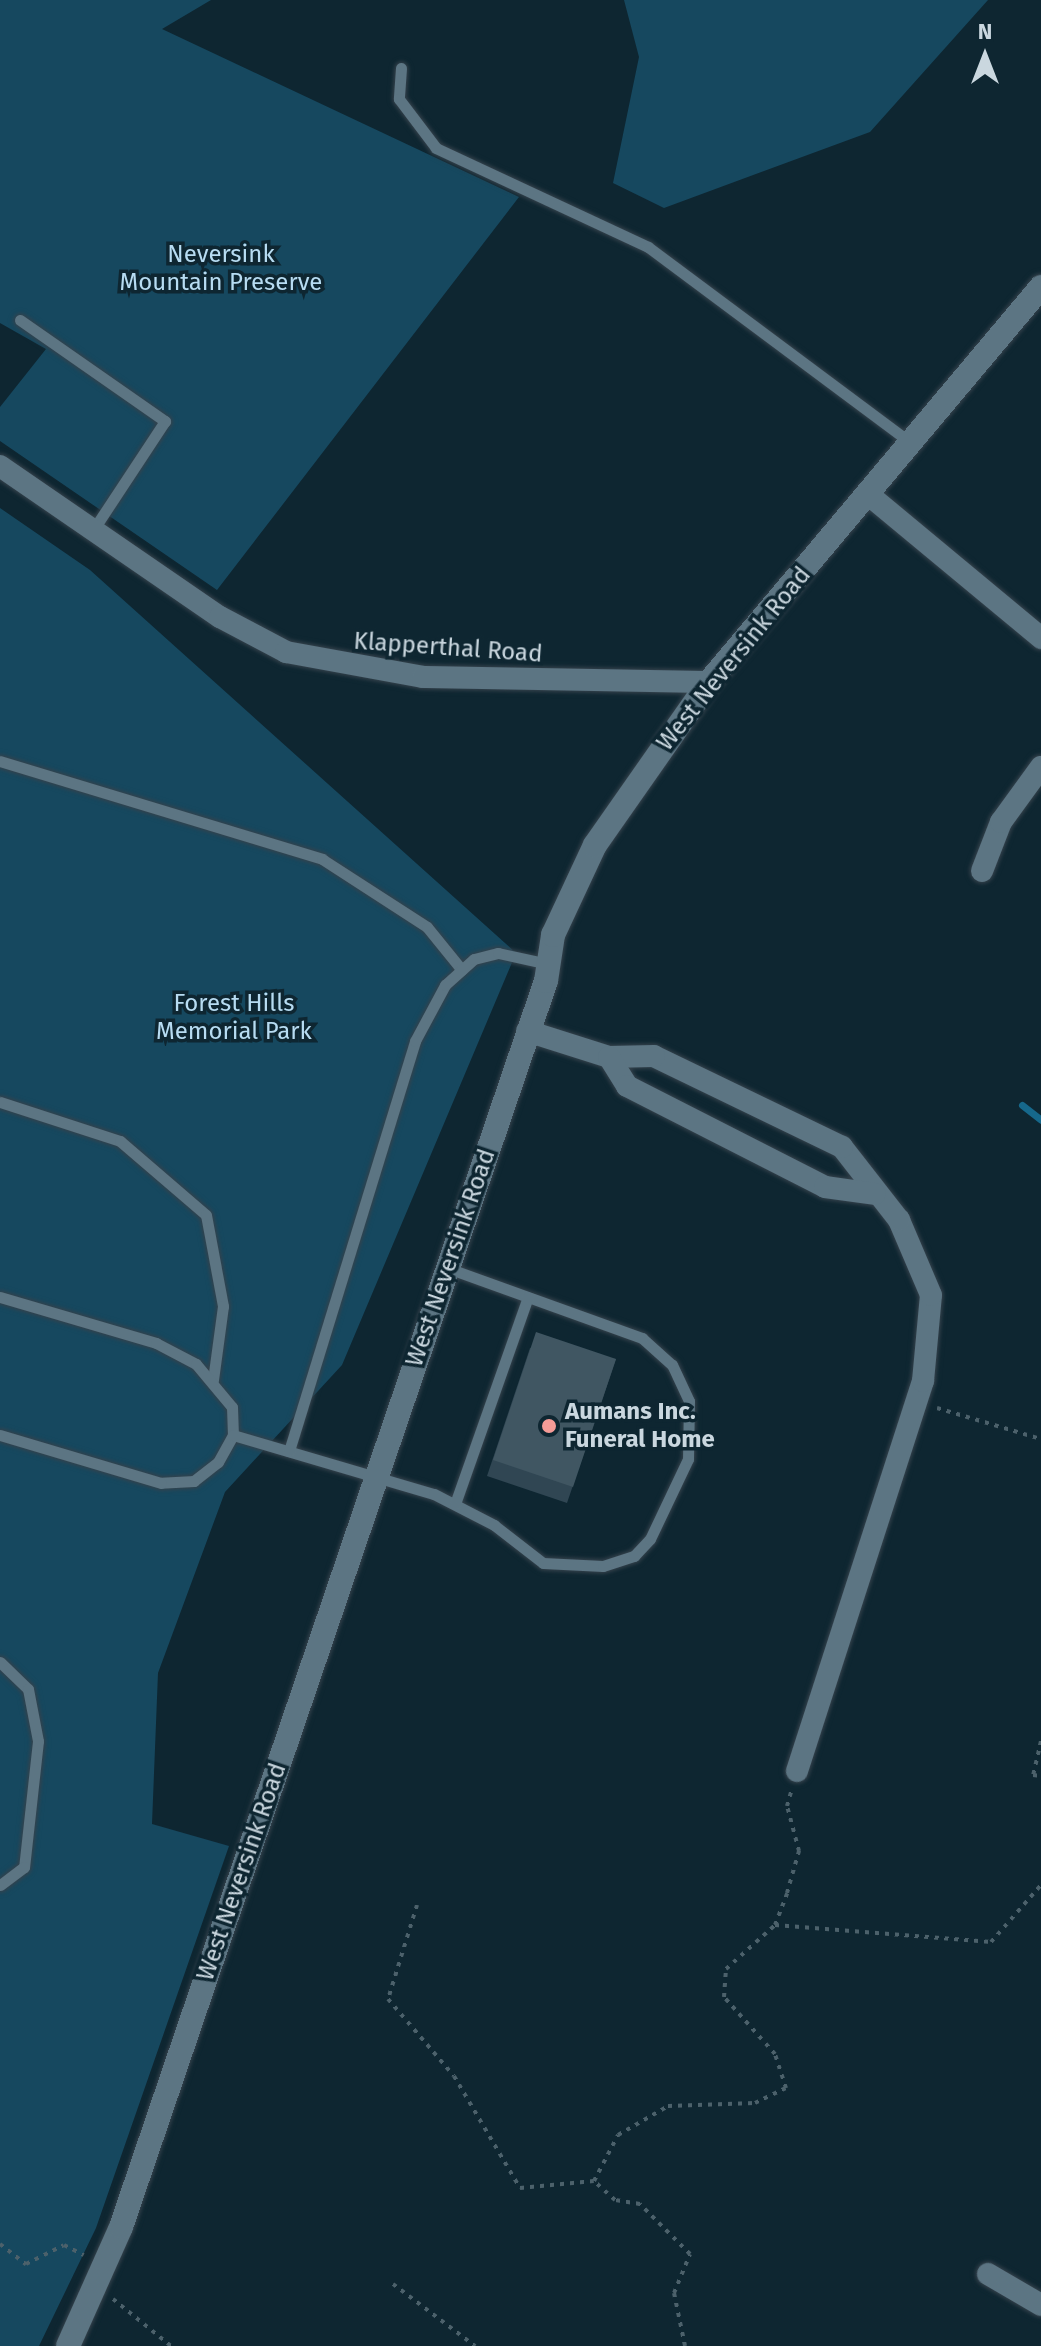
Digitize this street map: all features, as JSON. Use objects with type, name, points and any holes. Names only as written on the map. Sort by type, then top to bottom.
[{"type":"street","name":"West Neversink Road","points":[[68,2346],[101,2276],[378,1476],[549,964],[553,935],[595,845],[709,682],[1041,287]]},
{"type":"street","name":"Klapperthal Road","points":[[0,466],[264,642],[333,665],[509,682],[709,682]]},
{"type":"street","points":[[869,495],[1041,638]]},
{"type":"street","points":[[982,871],[1001,822],[1041,767]]},
{"type":"street","points":[[527,1031],[609,1057],[654,1056],[842,1147],[922,1259],[931,1342],[797,1771]]},
{"type":"street","points":[[609,1057],[627,1086],[825,1187],[875,1194]]},
{"type":"street","points":[[988,2274],[1041,2305]]},
{"type":"lane","points":[[401,68],[399,99],[436,148],[660,254],[911,443]]},
{"type":"lane","points":[[20,320],[165,421],[93,530]]},
{"type":"lane","points":[[0,761],[322,859],[427,927],[462,970]]},
{"type":"lane","points":[[289,1451],[415,1041],[445,985],[462,970],[498,953],[549,964]]},
{"type":"lane","points":[[0,1102],[120,1141],[206,1215],[219,1256],[223,1306],[213,1380]]},
{"type":"lane","points":[[233,1435],[378,1476],[455,1504],[543,1563],[603,1566],[634,1556],[650,1539],[688,1459],[689,1401],[672,1365],[642,1338],[448,1268]]},
{"type":"lane","points":[[0,1297],[156,1343],[213,1380],[232,1407],[233,1435],[218,1462],[194,1481],[161,1483],[0,1435]]},
{"type":"lane","points":[[455,1504],[528,1297]]},
{"type":"lane","points":[[0,1662],[28,1689],[38,1741],[24,1867],[0,1885]]},
{"type":"path","points":[[919,1403],[1041,1439]]},
{"type":"path","points":[[1041,1741],[1033,1775],[1041,1776]]},
{"type":"path","points":[[594,2181],[618,2135],[668,2106],[755,2103],[786,2088],[775,2054],[724,1997],[726,1969],[775,1925],[799,1851],[787,1806],[797,1771]]},
{"type":"path","points":[[775,1925],[991,1942],[1041,1885]]},
{"type":"path","points":[[417,1905],[388,1999],[454,2076],[520,2188],[594,2181],[615,2200],[640,2204],[690,2254],[674,2293],[685,2346]]},
{"type":"path","points":[[0,2244],[26,2264],[64,2245],[101,2276],[171,2346]]},
{"type":"path","points":[[393,2284],[475,2346]]},
{"type":"green space","name":"Neversink Mountain Preserve","points":[[0,0],[211,0],[162,29],[519,197],[217,590],[0,441],[0,407],[46,349],[0,323]]},
{"type":"green space","points":[[624,0],[988,0],[870,132],[664,208],[613,183],[639,57]]},
{"type":"green space","name":"Forest Hills Memorial Park","points":[[0,508],[90,570],[516,953],[342,1365],[225,1492],[158,1673],[152,1824],[229,1846],[96,2228],[39,2346],[0,2346]]},
{"type":"building","name":"Aumans Inc. Funeral Home","points":[[536,1332],[616,1359],[573,1487],[493,1460]]},
{"type":"waterway","points":[[1022,1105],[1041,1120]]},
{"type":"place","name":"Aumans Inc. Funeral Home","points":[[549,1426]]}]
